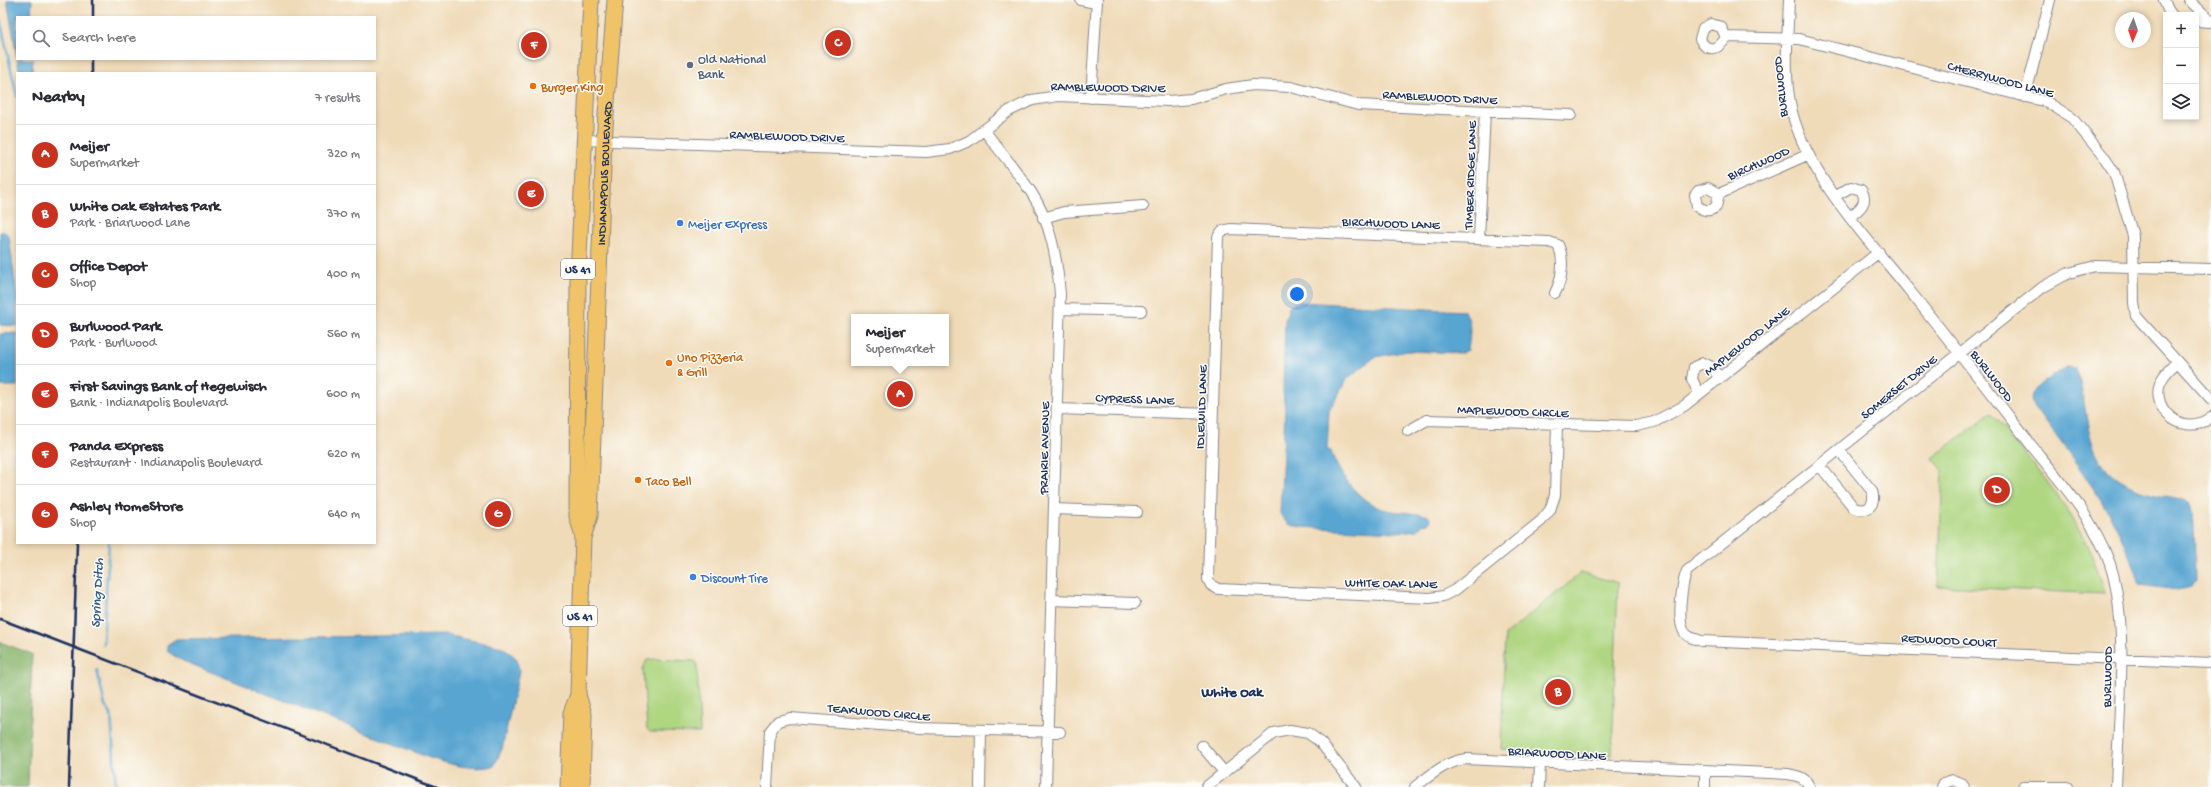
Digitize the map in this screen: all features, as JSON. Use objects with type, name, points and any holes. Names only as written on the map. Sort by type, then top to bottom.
[{"type":"highway","name":"INDIANAPOLIS BOULEVARD","points":[[582,787],[584,714],[578,695],[582,537],[577,516],[578,277],[583,140],[591,0]]},
{"type":"highway","name":"INDIANAPOLIS BOULEVARD","points":[[582,537],[590,516],[604,140],[615,0]]},
{"type":"highway","name":"INDIANAPOLIS BOULEVARD","points":[[568,787],[571,713],[578,695]]},
{"type":"street","points":[[1081,0],[1096,1],[1091,98]]},
{"type":"street","name":"BURLWOOD","points":[[1789,0],[1787,69],[1792,111],[1807,155],[1835,196],[2068,492],[2096,531],[2110,564],[2117,589],[2121,659],[2116,787]]},
{"type":"street","points":[[2025,97],[2050,0]]},
{"type":"street","points":[[2164,0],[2170,12]]},
{"type":"street","points":[[2189,0],[2211,21]]},
{"type":"street","points":[[2199,21],[2211,21]]},
{"type":"street","name":"CHERRYWOOD LANE","points":[[1726,37],[1799,39],[2047,102],[2072,118],[2104,156],[2114,172],[2133,236],[2134,303],[2136,316],[2211,399]]},
{"type":"street","name":"RAMBLEWOOD DRIVE","points":[[583,140],[926,152],[950,149],[969,141],[1009,111],[1032,100],[1058,96],[1168,101],[1191,99],[1226,89],[1253,85],[1291,87],[1358,105],[1571,115]]},
{"type":"street","name":"TIMBER RIDGE LANE","points":[[1479,239],[1485,111]]},
{"type":"street","name":"PRAIRIE AVENUE","points":[[984,130],[1031,192],[1049,230],[1057,261],[1060,309],[1046,787]]},
{"type":"street","name":"BIRCHWOOD","points":[[1719,194],[1807,155]]},
{"type":"street","points":[[1835,196],[1851,187],[1861,190],[1865,198],[1864,204],[1851,216]]},
{"type":"street","points":[[1043,218],[1064,212],[1143,206]]},
{"type":"street","name":"BIRCHWOOD LANE","points":[[1222,231],[1230,229],[1549,242],[1558,245],[1562,252],[1560,283],[1555,293]]},
{"type":"street","name":"IDLEWILD LANE","points":[[1211,586],[1208,579],[1212,414],[1218,237],[1222,231]]},
{"type":"street","name":"MAPLEWOOD LANE","points":[[1620,427],[1654,422],[1673,413],[1720,378],[1879,252]]},
{"type":"street","name":"SOMERSET DRIVE","points":[[1687,636],[1682,630],[1680,622],[1682,582],[1687,571],[2043,287],[2070,273],[2095,266],[2211,269]]},
{"type":"street","points":[[1060,309],[1141,311]]},
{"type":"street","points":[[2177,362],[2163,376],[2159,392],[2162,408],[2172,420],[2188,426],[2204,422],[2211,417]]},
{"type":"street","points":[[1699,394],[1692,379],[1694,367],[1704,363],[1710,366],[1720,378]]},
{"type":"street","name":"CYPRESS LANE","points":[[1057,409],[1212,414]]},
{"type":"street","name":"MAPLEWOOD CIRCLE","points":[[1408,431],[1427,420],[1620,427]]},
{"type":"street","name":"WHITE OAK LANE","points":[[1211,586],[1218,589],[1430,598],[1443,596],[1461,585],[1541,521],[1550,510],[1554,495],[1557,424]]},
{"type":"street","points":[[1820,466],[1854,508],[1861,510],[1868,509],[1873,504],[1874,498],[1872,491],[1839,450]]},
{"type":"street","points":[[1054,509],[1137,512]]},
{"type":"street","points":[[1052,600],[1135,603]]},
{"type":"street","name":"REDWOOD COURT","points":[[1687,636],[1702,641],[2211,663]]},
{"type":"street","name":"TEAKWOOD CIRCLE","points":[[767,787],[770,731],[778,721],[790,718],[919,728],[1060,732]]},
{"type":"street","points":[[980,787],[981,730]]},
{"type":"street","points":[[1206,787],[1274,732],[1290,730],[1308,733],[1320,742],[1356,787]]},
{"type":"street","points":[[1202,746],[1224,772]]},
{"type":"street","name":"BRIARWOOD LANE","points":[[1416,787],[1440,767],[1454,761],[1466,760],[1800,776],[1805,779],[1809,787]]},
{"type":"street","points":[[1539,787],[1540,764]]},
{"type":"street","points":[[1705,771],[1705,787]]},
{"type":"street","points":[[1942,787],[1944,783],[1953,780],[1961,783],[1964,787]]},
{"type":"street","points":[[2023,787],[2067,787]]},
{"type":"green space","points":[[1991,413],[2043,476],[2073,519],[2086,542],[2105,594],[1938,586],[1943,470],[1933,458]]},
{"type":"green space","points":[[1581,573],[1618,583],[1612,755],[1501,749],[1505,635]]},
{"type":"green space","points":[[0,642],[32,654],[28,787],[0,787]]},
{"type":"green space","points":[[647,660],[695,661],[697,664],[700,733],[650,732],[647,729],[643,669]]},
{"type":"water","points":[[7,0],[32,0],[31,16],[16,16],[16,51]]},
{"type":"water","points":[[17,60],[33,60],[32,72],[20,72]]},
{"type":"water","points":[[0,232],[5,232],[9,236],[16,289],[16,326],[0,325]]},
{"type":"water","points":[[1299,302],[1465,311],[1470,325],[1468,350],[1462,353],[1408,351],[1375,357],[1347,379],[1329,411],[1327,450],[1331,451],[1343,476],[1355,491],[1369,503],[1377,507],[1390,511],[1416,513],[1429,516],[1431,520],[1428,524],[1422,525],[1418,530],[1396,532],[1300,527],[1290,525],[1285,521],[1280,513],[1285,410],[1283,392],[1285,320],[1290,305]]},
{"type":"water","points":[[16,333],[16,386],[0,386],[0,334]]},
{"type":"water","points":[[2067,367],[2076,368],[2091,438],[2097,453],[2106,467],[2119,479],[2138,489],[2189,502],[2192,509],[2195,540],[2195,581],[2191,587],[2179,590],[2139,585],[2120,535],[2108,512],[2079,468],[2032,403],[2031,397],[2033,392],[2043,382]]},
{"type":"water","points":[[446,635],[503,647],[517,659],[519,672],[502,749],[494,766],[477,768],[468,767],[427,757],[183,661],[168,652],[167,645],[176,639]]},
{"type":"waterway","name":"Spring Ditch","points":[[0,19],[16,92]]},
{"type":"waterway","name":"Spring Ditch","points":[[103,644],[109,544]]},
{"type":"waterway","points":[[97,670],[105,706],[111,714],[116,787]]},
{"type":"railway","points":[[93,0],[93,16]]},
{"type":"railway","points":[[91,60],[91,72]]},
{"type":"railway","points":[[69,787],[77,544]]},
{"type":"railway","points":[[0,619],[437,787]]},
{"type":"place","name":"Office Depot","points":[[838,43]]},
{"type":"place","name":"Panda Express","points":[[534,45]]},
{"type":"place","name":"Old National Bank","points":[[690,65]]},
{"type":"place","name":"Burger King","points":[[533,86]]},
{"type":"place","name":"First Savings Bank of Hegewisch","points":[[531,194]]},
{"type":"place","name":"Meijer Express","points":[[680,223]]},
{"type":"place","name":"Uno Pizzeria & Grill","points":[[669,363]]},
{"type":"place","name":"Meijer","points":[[900,394]]},
{"type":"place","name":"Taco Bell","points":[[638,480]]},
{"type":"place","name":"Burlwood Park","points":[[1997,490]]},
{"type":"place","name":"Ashley HomeStore","points":[[498,514]]},
{"type":"place","name":"Discount Tire","points":[[693,577]]},
{"type":"place","name":"White Oak Estates Park","points":[[1558,692]]},
{"type":"district","name":"White Oak","points":[[1232,691]]}]
